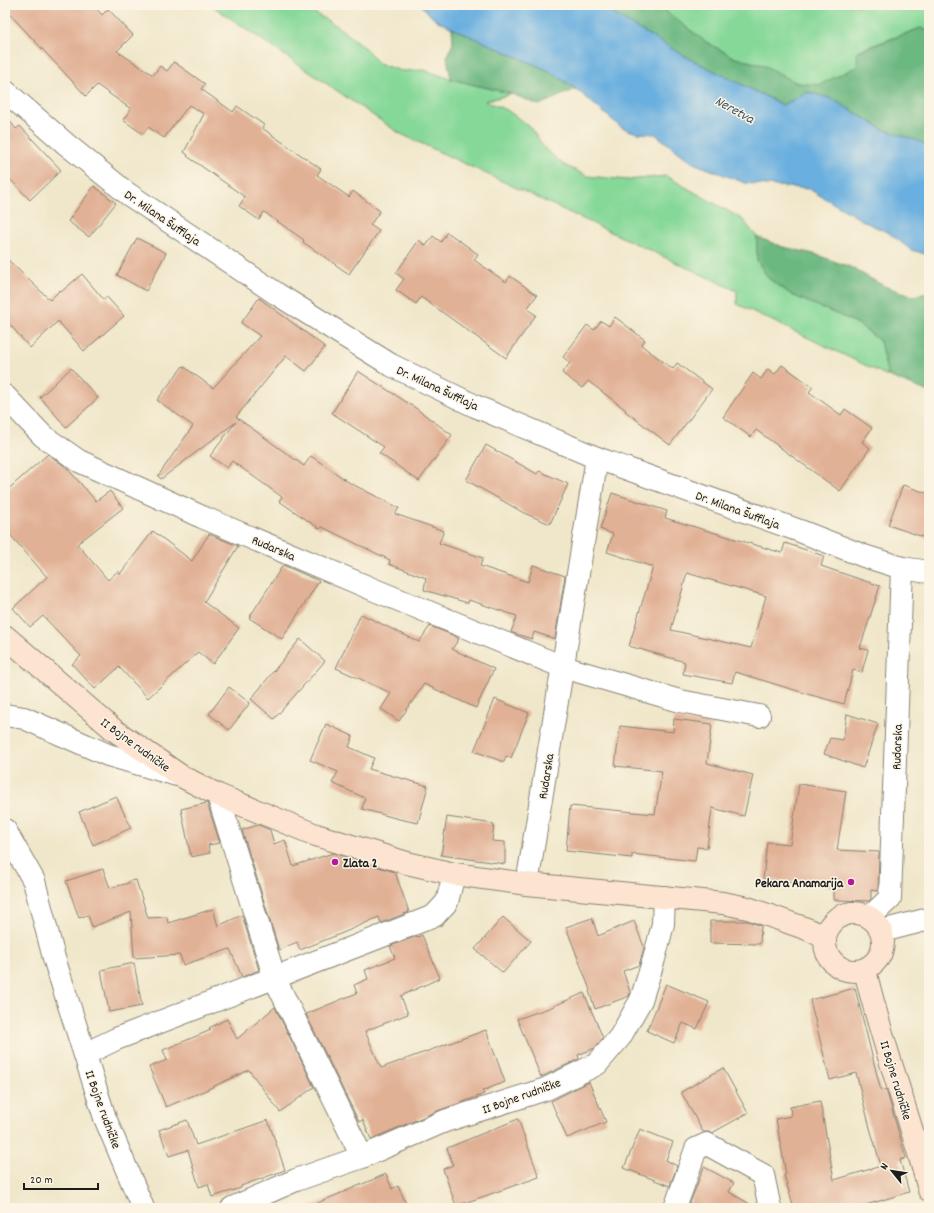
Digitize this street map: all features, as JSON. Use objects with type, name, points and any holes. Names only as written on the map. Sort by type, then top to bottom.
[{"type":"street","name":"Dr. Milana Šufflaja","points":[[5,91],[66,144],[128,194],[277,294],[391,365],[475,406],[597,458],[800,531],[864,556],[902,568],[929,572]]},
{"type":"street","name":"Rudarska","points":[[5,396],[43,436],[79,461],[202,517],[563,667],[680,701],[759,716]]},
{"type":"street","name":"Rudarska","points":[[527,884],[597,458]]},
{"type":"street","name":"Rudarska","points":[[876,924],[890,898],[902,568]]},
{"type":"street","name":"II Bojne rudničke","points":[[5,636],[114,730],[181,776]]},
{"type":"street","name":"II Bojne rudničke","points":[[5,715],[24,718],[108,755],[181,776]]},
{"type":"street","points":[[181,776],[218,796],[316,835],[407,863],[454,874],[527,884],[723,903],[748,908],[807,929],[824,937]]},
{"type":"street","points":[[218,796],[275,978],[362,1157]]},
{"type":"street","name":"II Bojne rudničke","points":[[5,830],[34,881],[54,958],[105,1118],[143,1208]]},
{"type":"street","name":"II Bojne rudničke","points":[[84,1054],[116,1039],[434,916],[447,902],[454,874]]},
{"type":"street","name":"II Bojne rudničke","points":[[232,1208],[296,1180],[362,1157],[446,1121],[546,1089],[597,1064],[620,1037],[640,1000],[654,959],[663,924],[664,897]]},
{"type":"street","points":[[844,914],[862,914],[876,924],[884,940],[883,950],[873,965],[865,970],[851,972],[837,967],[830,960],[826,952],[824,937],[830,925],[837,919],[844,914]]},
{"type":"street","points":[[876,924],[929,919]]},
{"type":"street","name":"II Bojne rudničke","points":[[865,970],[874,1008],[918,1149],[929,1190]]},
{"type":"street","points":[[675,1208],[696,1149],[707,1144],[763,1175],[770,1208]]},
{"type":"green space","points":[[211,5],[301,5],[337,26],[364,47],[379,64],[402,71],[424,70],[451,79],[512,94],[485,101],[507,110],[529,126],[546,150],[564,165],[587,176],[628,180],[666,176],[742,219],[757,237],[757,260],[768,278],[792,295],[857,323],[880,341],[888,376],[737,304],[737,291],[399,133]]},
{"type":"green space","points":[[598,5],[657,5],[706,42],[735,58],[763,65],[797,83],[819,85],[858,66],[857,52],[921,28],[929,32],[929,146],[916,140],[884,130],[832,99],[808,92],[783,105],[690,59]]},
{"type":"green space","points":[[657,5],[929,5],[929,32],[921,28],[857,51],[859,66],[819,85],[797,83],[763,65],[735,58],[706,42]]},
{"type":"green space","points":[[452,28],[549,71],[576,89],[539,105],[512,94],[451,79],[447,57],[453,43]]},
{"type":"green space","points":[[757,237],[783,247],[814,254],[850,267],[884,286],[912,296],[929,293],[929,392],[888,376],[880,341],[857,323],[792,295],[768,278],[757,260]]},
{"type":"water","name":"Neretva","points":[[421,5],[598,5],[690,59],[783,105],[808,92],[832,99],[884,130],[916,140],[929,146],[929,255],[911,250],[889,233],[865,222],[809,189],[745,183],[693,163],[655,134],[637,133],[622,128],[576,89],[549,71],[434,19]]},
{"type":"building","points":[[5,5],[93,5],[102,15],[108,9],[133,35],[117,51],[153,75],[160,66],[167,71],[174,62],[205,84],[201,89],[233,112],[237,106],[264,125],[262,128],[321,169],[317,175],[349,197],[353,191],[380,211],[370,225],[379,231],[349,274],[303,242],[304,240],[264,212],[259,220],[239,206],[245,197],[187,156],[188,155],[184,152],[204,114],[189,105],[164,138],[148,127],[143,134],[123,120],[131,109],[97,85],[86,96],[5,9]]},
{"type":"building","points":[[5,115],[16,129],[20,126],[61,170],[30,200],[5,174]]},
{"type":"building","points":[[94,186],[116,203],[89,237],[68,221]]},
{"type":"building","points":[[447,232],[478,254],[474,260],[506,282],[510,276],[537,295],[527,309],[536,315],[506,358],[421,297],[416,304],[396,290],[404,279],[396,273],[419,240],[426,246],[433,236],[441,242]]},
{"type":"building","points":[[137,238],[166,253],[146,291],[117,275]]},
{"type":"building","points":[[5,257],[50,300],[60,290],[61,292],[82,274],[104,300],[106,296],[124,316],[84,351],[58,321],[30,348],[5,319]]},
{"type":"building","points":[[259,298],[325,347],[306,371],[286,356],[236,417],[304,466],[311,456],[350,483],[399,508],[395,514],[444,531],[439,543],[483,558],[480,566],[528,582],[533,565],[565,576],[555,639],[534,632],[532,639],[513,633],[511,632],[517,616],[469,600],[468,603],[424,590],[426,578],[389,564],[390,560],[322,527],[320,529],[279,501],[282,497],[232,461],[227,468],[210,456],[236,422],[161,479],[158,476],[193,426],[157,400],[183,366],[213,388],[260,336],[241,323]]},
{"type":"building","points":[[615,317],[645,340],[641,345],[673,369],[677,363],[712,389],[670,445],[588,381],[582,388],[562,373],[570,363],[563,357],[587,325],[594,330],[601,321],[609,326]]},
{"type":"building","points":[[782,365],[813,387],[809,392],[841,415],[845,409],[872,428],[862,442],[870,448],[840,491],[756,430],[751,437],[723,417],[753,373],[761,379],[768,369],[775,374]]},
{"type":"building","points":[[71,368],[98,398],[66,427],[40,397]]},
{"type":"building","points":[[358,371],[414,407],[452,435],[419,481],[379,453],[384,447],[332,413]]},
{"type":"building","points":[[486,445],[537,474],[539,471],[568,484],[550,524],[524,513],[466,480]]},
{"type":"building","points":[[48,454],[66,467],[96,501],[110,491],[123,508],[77,544],[108,580],[118,571],[120,574],[153,531],[192,561],[209,534],[238,546],[204,602],[239,628],[213,664],[198,652],[148,698],[119,667],[95,689],[72,664],[81,656],[43,616],[30,627],[13,608],[47,577],[5,529],[5,492]]},
{"type":"building","points":[[903,485],[929,494],[929,539],[888,525]]},
{"type":"building","points":[[612,493],[667,511],[665,518],[782,553],[785,543],[824,556],[821,566],[880,586],[860,648],[868,650],[862,672],[853,670],[844,704],[735,672],[732,683],[683,674],[685,662],[629,646],[653,567],[607,552],[613,534],[600,529]],"holes":[[[687,573],[766,596],[751,648],[671,630]]]},
{"type":"building","points":[[283,565],[319,581],[282,639],[249,618]]},
{"type":"building","points":[[361,614],[419,642],[430,626],[459,639],[452,649],[494,669],[476,708],[424,684],[399,721],[381,709],[391,693],[336,668]]},
{"type":"building","points":[[300,639],[325,661],[274,719],[251,699]]},
{"type":"building","points":[[229,687],[250,703],[229,730],[209,714]]},
{"type":"building","points":[[495,699],[529,713],[511,758],[506,756],[504,762],[474,751]]},
{"type":"building","points":[[847,714],[878,724],[863,768],[824,754],[830,738],[843,740]]},
{"type":"building","points":[[674,719],[712,724],[707,763],[753,775],[744,816],[712,808],[707,848],[697,847],[695,861],[632,854],[632,858],[566,851],[570,806],[655,814],[662,771],[615,766],[620,726],[673,732]]},
{"type":"building","points":[[326,724],[353,736],[349,747],[374,758],[369,769],[428,786],[418,823],[362,809],[365,798],[332,783],[338,772],[310,760]]},
{"type":"building","points":[[799,784],[846,791],[837,850],[879,852],[878,891],[871,890],[871,899],[869,901],[834,900],[834,887],[763,879],[767,842],[790,844]]},
{"type":"building","points":[[116,796],[131,828],[93,845],[79,812]]},
{"type":"building","points":[[207,803],[220,843],[208,845],[210,853],[191,857],[181,809]]},
{"type":"building","points":[[447,817],[494,824],[492,841],[505,842],[505,864],[441,855]]},
{"type":"building","points":[[258,825],[270,830],[274,844],[285,840],[293,866],[333,853],[395,872],[409,912],[381,923],[379,917],[300,950],[297,942],[279,950],[242,830]]},
{"type":"building","points":[[103,869],[110,888],[136,880],[148,918],[167,917],[168,923],[213,909],[218,926],[242,915],[259,970],[242,977],[230,949],[183,965],[180,955],[134,958],[131,912],[92,927],[88,915],[79,918],[66,881]]},
{"type":"building","points":[[503,917],[531,941],[503,973],[475,949]]},
{"type":"building","points":[[592,918],[598,936],[634,921],[644,947],[639,965],[623,971],[630,992],[629,996],[595,1009],[589,991],[590,990],[566,927]]},
{"type":"building","points":[[710,921],[748,921],[761,926],[760,944],[710,943]]},
{"type":"building","points":[[422,935],[440,978],[401,996],[408,1014],[365,1031],[381,1068],[486,1030],[505,1082],[482,1091],[484,1094],[440,1110],[371,1139],[363,1120],[359,1122],[306,1014],[357,993],[354,985],[368,979],[365,970],[395,958],[390,946]]},
{"type":"building","points":[[134,963],[142,1006],[109,1012],[101,970]]},
{"type":"building","points":[[666,984],[709,1002],[697,1029],[683,1023],[674,1043],[647,1031]]},
{"type":"building","points":[[855,988],[881,1091],[886,1089],[906,1158],[900,1160],[909,1192],[856,1208],[794,1208],[784,1175],[786,1174],[776,1119],[791,1116],[790,1107],[820,1101],[834,1180],[881,1166],[856,1073],[830,1080],[810,1000]]},
{"type":"building","points":[[584,993],[603,1038],[595,1048],[578,1055],[579,1059],[541,1077],[517,1019],[549,1008]]},
{"type":"building","points":[[275,1007],[314,1087],[280,1112],[249,1070],[166,1107],[149,1067],[167,1060],[163,1050],[211,1030],[209,1028],[227,1019],[237,1039]]},
{"type":"building","points":[[723,1068],[748,1113],[712,1133],[703,1132],[681,1092]]},
{"type":"building","points":[[589,1082],[606,1122],[567,1138],[551,1101]]},
{"type":"building","points":[[518,1119],[539,1177],[456,1206],[443,1169],[453,1165],[447,1148]]},
{"type":"building","points":[[187,1120],[196,1145],[268,1120],[285,1170],[241,1186],[241,1188],[212,1197],[208,1184],[199,1187],[188,1150],[169,1156],[159,1130]]},
{"type":"building","points":[[640,1129],[673,1142],[666,1160],[677,1166],[670,1186],[624,1168]]},
{"type":"building","points":[[704,1167],[734,1183],[729,1192],[757,1208],[688,1208]]},
{"type":"building","points":[[386,1174],[392,1189],[398,1186],[408,1208],[306,1208]]},
{"type":"place","name":"Zlata 2","points":[[335,862]]},
{"type":"place","name":"Pekara Anamarija","points":[[851,882]]}]
